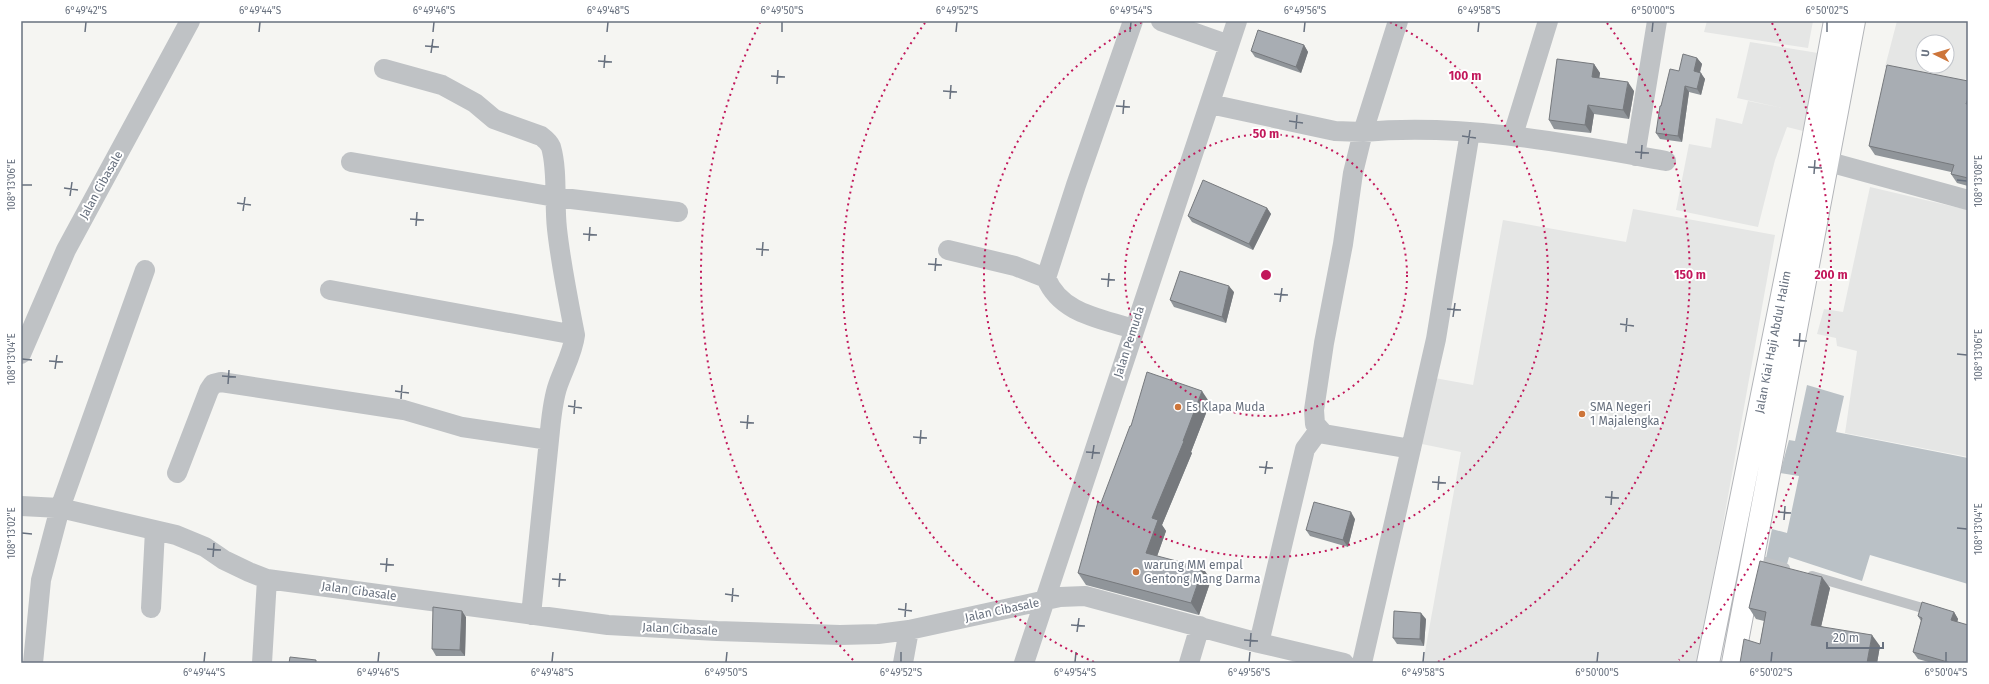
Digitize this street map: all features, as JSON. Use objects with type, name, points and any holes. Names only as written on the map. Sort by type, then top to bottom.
[{"type":"main road","name":"Jalan Kiai Haji Abdul Halim","points":[[1708,663],[1808,164],[1835,21]]},
{"type":"main road","name":"Jalan Kiai Haji Abdul Halim","points":[[1733,663],[1829,162],[1854,21]]},
{"type":"street","name":"Jalan Cibasale","points":[[21,354],[66,250],[190,21]]},
{"type":"street","points":[[1133,21],[1076,185],[1046,278],[1052,291],[1064,304],[1081,312],[1133,329]]},
{"type":"street","points":[[1161,21],[1230,45]]},
{"type":"street","name":"Jalan Pemuda","points":[[1024,663],[1133,329],[1237,21]]},
{"type":"street","points":[[1398,21],[1363,132],[1353,173],[1343,244],[1314,410],[1315,424],[1324,434],[1411,448]]},
{"type":"street","points":[[1513,135],[1548,21]]},
{"type":"street","points":[[1635,156],[1657,21]]},
{"type":"street","points":[[384,69],[442,85],[475,103],[494,119],[541,136],[547,140],[550,146],[554,163],[555,197],[562,273],[575,335],[558,386],[552,412],[531,615]]},
{"type":"street","points":[[1210,104],[1334,131],[1363,132],[1396,129],[1437,129],[1513,135],[1666,161]]},
{"type":"street","points":[[1362,663],[1436,340],[1470,132]]},
{"type":"street","points":[[351,162],[555,197],[678,212]]},
{"type":"street","points":[[1829,162],[1968,200]]},
{"type":"street","points":[[948,250],[1016,266],[1046,278]]},
{"type":"street","points":[[33,663],[41,580],[60,508],[145,270]]},
{"type":"street","points":[[330,290],[575,335]]},
{"type":"street","points":[[177,473],[209,390],[213,384],[221,382],[404,410],[462,427],[549,440]]},
{"type":"street","points":[[1259,643],[1305,449],[1319,430]]},
{"type":"street","name":"Jalan Cibasale","points":[[21,506],[60,508],[155,530],[191,541],[236,566],[267,579],[608,625],[717,631],[878,634],[909,630],[1044,602],[1060,597],[1085,596],[1259,643],[1344,663]]},
{"type":"street","points":[[151,608],[155,530]]},
{"type":"street","points":[[262,663],[267,579]]},
{"type":"street","points":[[1189,663],[1200,626]]},
{"type":"street","points":[[903,663],[909,630]]},
{"type":"lane","points":[[1752,558],[1919,607]]},
{"type":"shaded area","points":[[1707,21],[1813,21],[1808,48],[1704,32]]},
{"type":"shaded area","points":[[1897,21],[1968,21],[1968,68],[1965,82],[1922,74],[1955,74],[1955,34],[1915,34],[1915,73],[1885,67]]},
{"type":"shaded area","points":[[1750,42],[1818,53],[1806,112],[1811,113],[1807,132],[1787,127],[1775,160],[1758,227],[1676,210],[1689,144],[1711,148],[1716,118],[1742,124],[1748,101],[1782,108],[1737,98]]},
{"type":"shaded area","points":[[1870,187],[1968,210],[1968,457],[1845,433],[1857,351],[1837,346],[1836,338],[1817,334],[1824,309],[1843,312]]},
{"type":"shaded area","name":"SMA Negeri 1 Majalengka","points":[[1633,209],[1775,235],[1698,663],[1423,663],[1461,452],[1417,443],[1429,377],[1473,385],[1503,220],[1626,242]]},
{"type":"shaded area","points":[[1807,385],[1844,396],[1836,432],[1968,458],[1968,584],[1870,555],[1862,581],[1789,557],[1787,564],[1766,558],[1772,529],[1787,533],[1799,476],[1780,473],[1789,440],[1795,441]]},
{"type":"building","points":[[1258,30],[1304,45],[1296,67],[1251,51]]},
{"type":"building","points":[[1683,54],[1697,58],[1694,71],[1701,73],[1697,89],[1685,86],[1678,136],[1656,133],[1660,106],[1670,69],[1679,71]]},
{"type":"building","points":[[1557,59],[1594,64],[1592,77],[1628,82],[1623,110],[1588,105],[1585,125],[1549,120]]},
{"type":"building","points":[[1887,65],[1915,71],[1915,74],[1933,74],[1968,81],[1968,98],[1966,104],[1968,104],[1968,178],[1951,174],[1954,165],[1869,146]]},
{"type":"building","points":[[1203,180],[1267,208],[1249,244],[1188,216]]},
{"type":"building","points":[[1180,271],[1229,286],[1222,317],[1170,300]]},
{"type":"building","points":[[1147,372],[1202,391],[1184,441],[1152,518],[1158,520],[1146,553],[1203,568],[1191,603],[1078,573],[1098,502],[1101,503],[1131,426]]},
{"type":"building","points":[[1314,502],[1351,512],[1343,540],[1306,530]]},
{"type":"building","points":[[1760,561],[1822,577],[1811,625],[1872,635],[1867,663],[1740,663],[1744,639],[1760,644],[1766,612],[1749,608]]},
{"type":"building","points":[[1922,602],[1954,612],[1951,620],[1968,625],[1968,663],[1951,663],[1913,652],[1922,618],[1918,616]]},
{"type":"building","points":[[433,607],[462,611],[460,650],[432,649]]},
{"type":"building","points":[[1394,611],[1421,613],[1420,639],[1393,638]]},
{"type":"building","points":[[290,657],[316,660],[316,663],[289,663]]},
{"type":"place","name":"Es Klapa Muda","points":[[1178,407]]},
{"type":"place","name":"SMA Negeri 1 Majalengka","points":[[1582,414]]},
{"type":"place","name":"warung MM empal Gentong Mang Darma","points":[[1136,572]]}]
